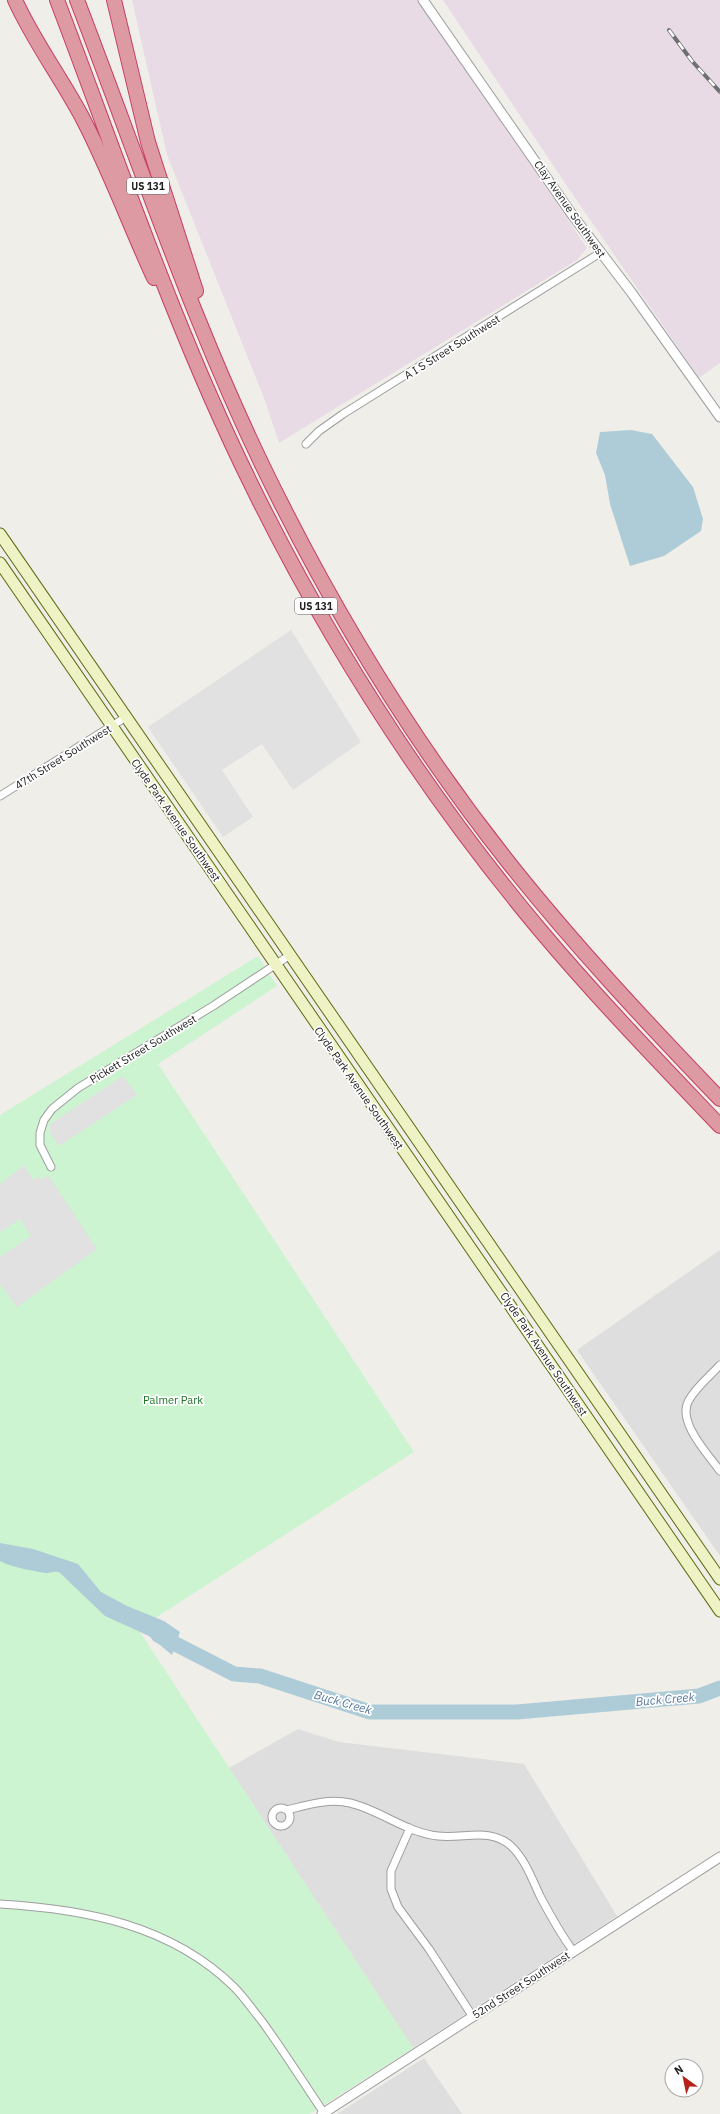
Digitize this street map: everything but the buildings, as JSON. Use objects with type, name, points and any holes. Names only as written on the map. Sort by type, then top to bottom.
[{"type":"highway","points":[[6,0],[41,50],[67,92],[96,144],[170,312],[227,434]]},
{"type":"highway","points":[[15,0],[41,50]]},
{"type":"highway","name":"US 131","points":[[57,0],[186,336],[227,434],[282,543],[327,626],[362,684],[432,789],[474,847],[541,931],[594,991],[720,1126]]},
{"type":"highway","name":"US 131","points":[[77,0],[220,372],[268,476],[310,559],[363,651],[426,750],[481,826],[555,919],[610,983],[720,1099]]},
{"type":"highway","points":[[114,0],[148,142],[184,248],[220,372]]},
{"type":"main road","name":"Clyde Park Avenue Southwest","points":[[0,534],[34,581],[126,717],[720,1579]]},
{"type":"main road","points":[[0,558],[10,556],[34,581]]},
{"type":"main road","name":"Clyde Park Avenue Southwest","points":[[0,563],[720,1611]]},
{"type":"main road","points":[[323,1035],[338,1025]]},
{"type":"main road","points":[[456,1227],[470,1217]]},
{"type":"main road","points":[[586,1416],[601,1407]]},
{"type":"street","name":"Clay Avenue Southwest","points":[[423,0],[600,253],[631,292],[720,417]]},
{"type":"street","name":"A I S Street Southwest","points":[[306,444],[319,431],[343,414],[600,253]]},
{"type":"street","name":"47th Street Southwest","points":[[0,796],[126,717]]},
{"type":"street","name":"Pickett Street Southwest","points":[[51,1167],[40,1144],[40,1133],[44,1120],[52,1109],[78,1088],[213,1006],[290,955]]},
{"type":"street","points":[[720,1365],[689,1400],[686,1414],[689,1427],[720,1471]]},
{"type":"street","points":[[287,1810],[331,1801],[350,1803],[410,1828],[437,1836],[481,1834],[494,1836],[510,1846],[522,1860],[558,1930],[573,1951]]},
{"type":"street","points":[[410,1828],[391,1871],[391,1889],[398,1907],[429,1949],[473,2017]]},
{"type":"street","name":"52nd Street Southwest","points":[[323,2113],[720,1857]]},
{"type":"street","points":[[0,1904],[40,1906],[108,1918],[160,1936],[196,1956],[235,1988],[249,2004],[273,2037],[323,2113]]},
{"type":"shaded area","points":[[132,0],[419,0],[587,248],[577,260],[279,443],[264,398],[167,155]]},
{"type":"shaded area","points":[[443,0],[720,0],[720,363],[699,378],[569,189]]},
{"type":"shaded area","points":[[291,630],[361,742],[293,790],[262,744],[222,770],[253,817],[223,837],[148,727]]},
{"type":"shaded area","points":[[123,1076],[137,1095],[59,1146],[50,1133],[50,1124]]},
{"type":"shaded area","points":[[24,1165],[33,1180],[39,1176],[42,1180],[48,1175],[97,1249],[17,1307],[0,1284],[0,1257],[31,1236],[20,1219],[0,1232],[0,1184]]},
{"type":"shaded area","points":[[720,1250],[720,1556],[577,1350]]},
{"type":"shaded area","points":[[298,1729],[339,1742],[524,1764],[617,1916],[413,2048],[229,1768]]},
{"type":"shaded area","points":[[424,2058],[462,2114],[337,2114]]},
{"type":"green space","name":"Palmer Park","points":[[258,956],[277,986],[158,1064],[414,1452],[138,1629],[413,2048],[310,2114],[0,2114],[0,1115]]},
{"type":"water","points":[[631,430],[652,434],[693,487],[703,519],[701,531],[664,556],[630,566],[610,504],[605,475],[596,453],[600,432]]},
{"type":"water","points":[[0,1543],[33,1549],[78,1564],[101,1592],[127,1606],[164,1621],[180,1632],[172,1655],[149,1636],[105,1616],[60,1573],[45,1573],[27,1570],[0,1561]]},
{"type":"waterway","name":"Buck Creek","points":[[158,1635],[234,1674],[260,1676],[370,1712],[517,1712],[699,1696],[720,1688]]},
{"type":"railway","points":[[669,30],[692,61],[720,92]]}]
